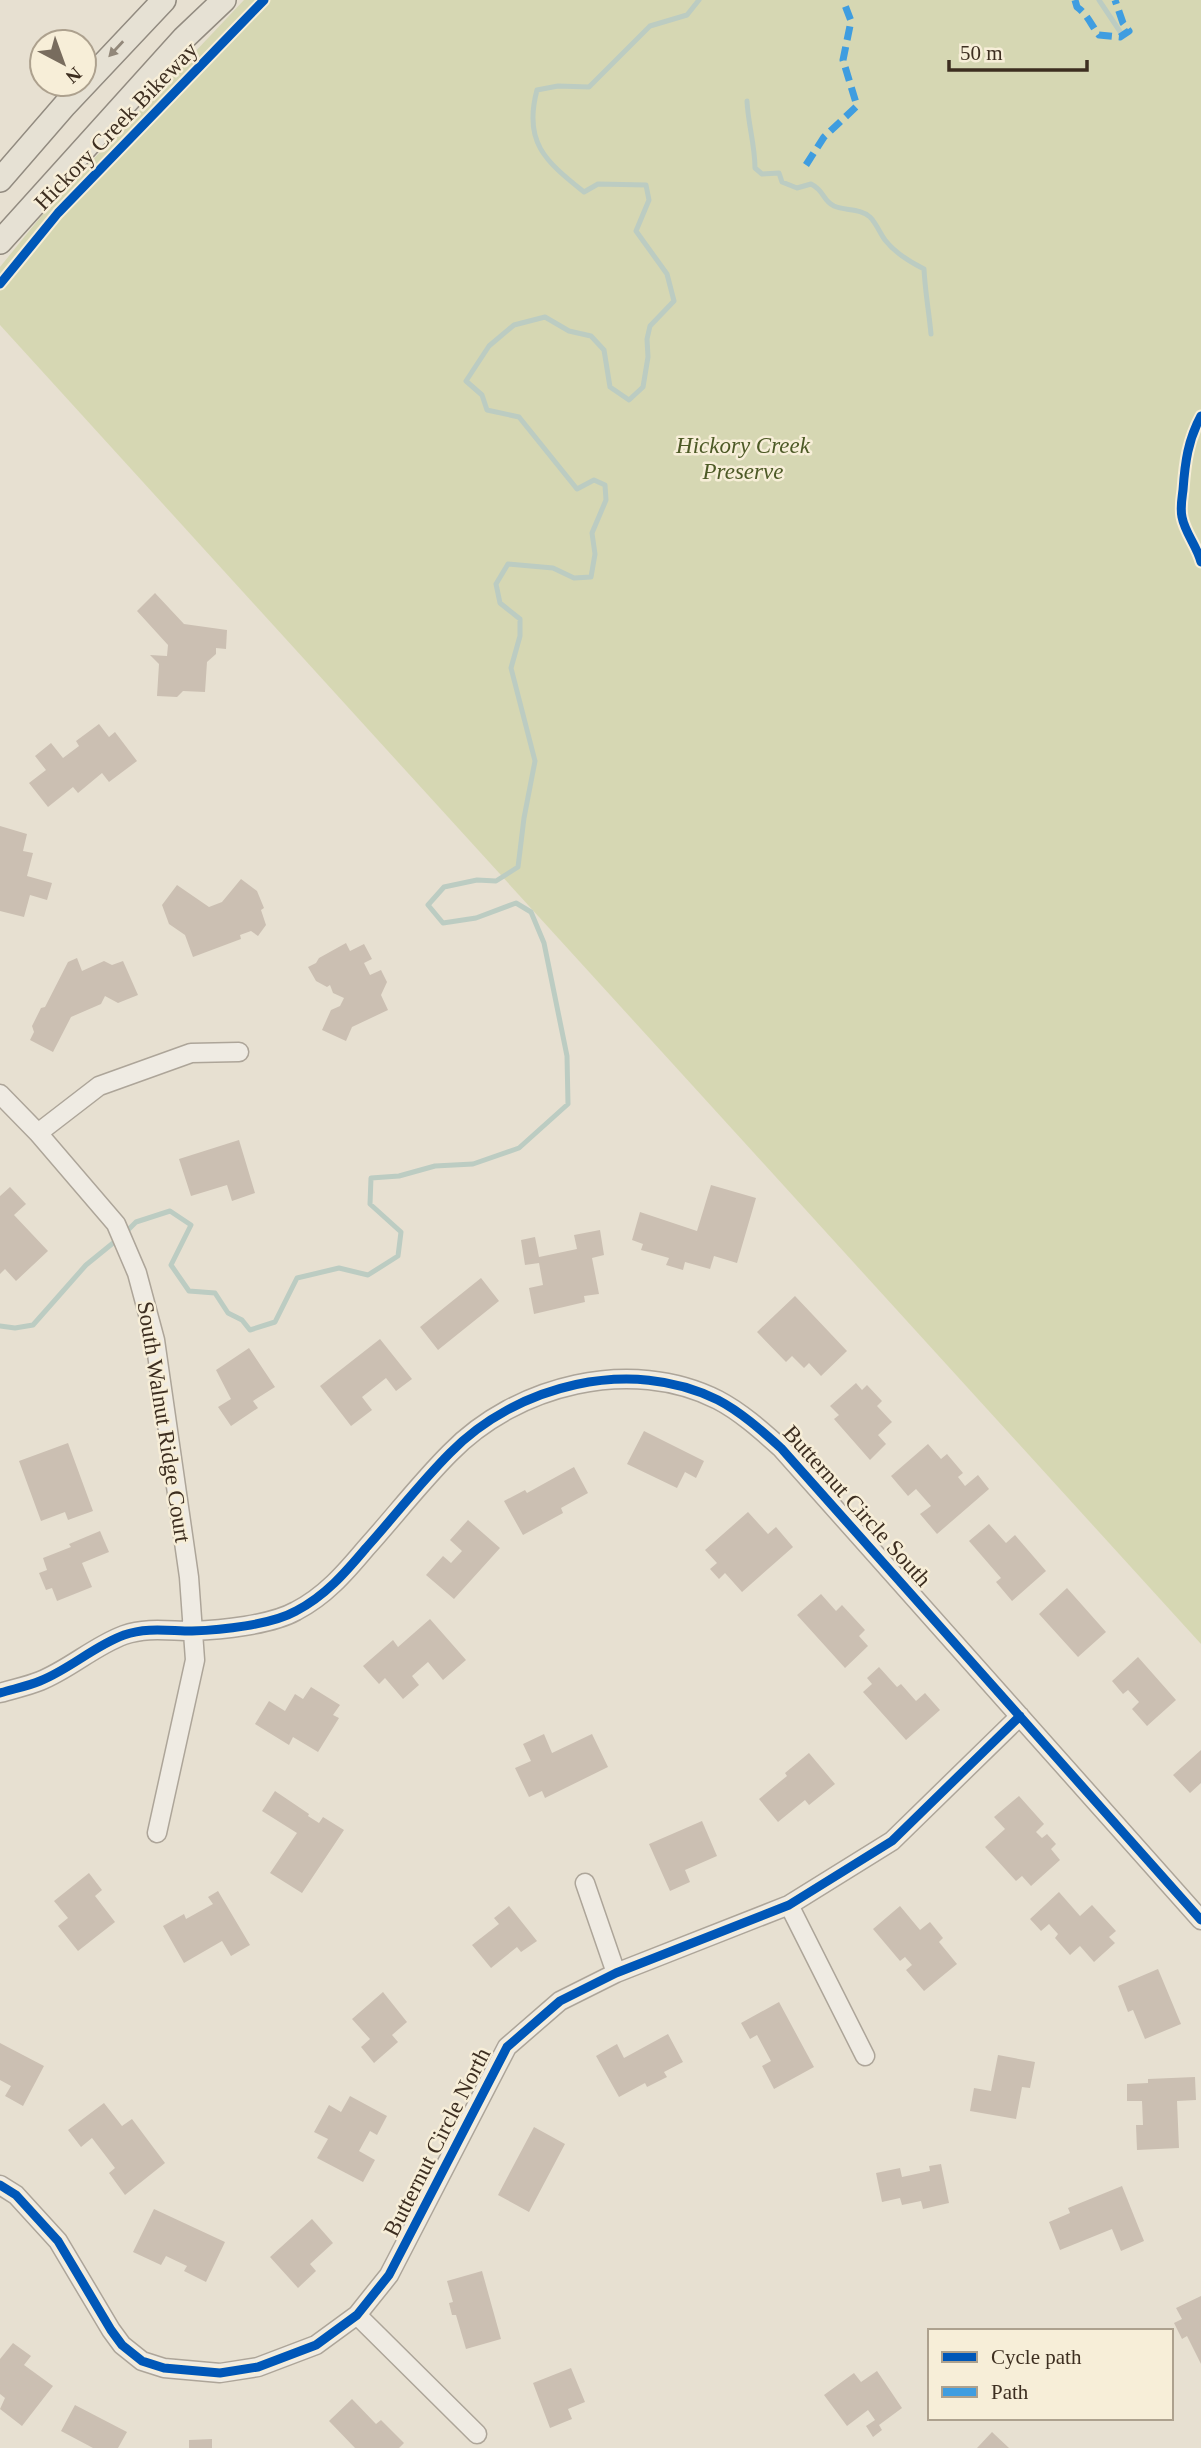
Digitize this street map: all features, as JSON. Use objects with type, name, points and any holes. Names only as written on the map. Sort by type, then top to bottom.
[{"type":"main road","points":[[0,180],[65,105],[163,0]]},
{"type":"main road","points":[[0,242],[184,38],[224,0]]},
{"type":"street","points":[[38,1133],[99,1086],[191,1053],[239,1052]]},
{"type":"street","name":"South Walnut Ridge Court","points":[[0,1094],[38,1133],[116,1224],[137,1273],[155,1339],[189,1577],[195,1660],[157,1833]]},
{"type":"street","name":"Butternut Circle South","points":[[0,1693],[41,1681],[125,1635],[158,1629],[192,1630],[270,1622],[293,1613],[331,1587],[449,1453],[495,1416],[559,1388],[602,1380],[639,1379],[696,1391],[719,1401],[781,1448],[1201,1920]]},
{"type":"street","name":"Butternut Circle North","points":[[0,2185],[16,2195],[58,2241],[111,2330],[122,2344],[142,2361],[163,2368],[220,2373],[258,2367],[316,2345],[357,2315],[389,2275],[507,2048],[560,2001],[616,1973],[789,1906],[892,1841],[1020,1717]]},
{"type":"street","points":[[585,1883],[616,1973]]},
{"type":"street","points":[[789,1906],[865,2056]]},
{"type":"street","points":[[357,2315],[477,2434]]},
{"type":"green space","name":"Hickory Creek Preserve","points":[[244,0],[1201,0],[1201,1644],[0,325],[0,267],[51,204]]},
{"type":"building","points":[[155,593],[184,624],[227,630],[226,649],[216,648],[216,654],[207,662],[205,692],[183,691],[177,697],[157,696],[159,664],[150,655],[167,656],[168,645],[137,611]]},
{"type":"building","points":[[99,724],[109,737],[115,732],[137,761],[109,782],[102,773],[78,793],[73,787],[48,807],[29,783],[46,770],[35,756],[51,743],[63,758],[79,746],[76,741]]},
{"type":"building","points":[[0,826],[27,834],[23,851],[33,853],[27,876],[52,883],[47,900],[30,895],[24,917],[0,911]]},
{"type":"building","points":[[241,879],[257,891],[264,908],[261,910],[266,925],[258,936],[251,931],[240,935],[241,939],[193,957],[185,935],[169,924],[162,905],[177,885],[209,907],[222,902]]},
{"type":"building","points":[[346,943],[350,951],[364,944],[372,959],[364,963],[370,975],[381,970],[387,982],[381,995],[388,1010],[352,1027],[346,1041],[322,1030],[331,1010],[340,1006],[344,998],[333,993],[330,985],[327,987],[316,981],[308,967]]},
{"type":"building","points":[[77,958],[82,971],[104,961],[112,965],[123,961],[138,995],[118,1003],[105,996],[101,1004],[71,1017],[53,1052],[30,1040],[34,1032],[32,1026],[68,962]]},
{"type":"building","points":[[239,1140],[255,1193],[232,1201],[227,1185],[191,1196],[179,1159]]},
{"type":"building","points":[[711,1185],[756,1198],[737,1263],[714,1256],[710,1269],[685,1262],[683,1270],[666,1265],[669,1258],[641,1250],[643,1244],[632,1240],[640,1212],[697,1231]]},
{"type":"building","points":[[10,1187],[26,1204],[14,1215],[48,1251],[16,1281],[5,1269],[0,1274],[0,1196]]},
{"type":"building","points":[[600,1230],[604,1255],[592,1258],[599,1294],[584,1296],[585,1302],[534,1314],[529,1288],[543,1285],[539,1263],[525,1265],[521,1240],[535,1237],[539,1257],[577,1249],[574,1235]]},
{"type":"building","points":[[481,1278],[499,1301],[438,1350],[420,1327]]},
{"type":"building","points":[[795,1296],[847,1351],[821,1376],[809,1363],[804,1368],[792,1356],[786,1362],[757,1332]]},
{"type":"building","points":[[380,1339],[412,1379],[396,1391],[386,1378],[362,1397],[372,1410],[351,1426],[320,1386]]},
{"type":"building","points":[[249,1348],[275,1387],[253,1401],[258,1408],[231,1426],[218,1407],[231,1399],[216,1370]]},
{"type":"building","points":[[856,1383],[862,1390],[867,1385],[882,1401],[877,1406],[892,1422],[878,1435],[886,1444],[870,1460],[834,1419],[839,1415],[830,1406]]},
{"type":"building","points":[[644,1431],[704,1461],[696,1478],[685,1472],[677,1488],[627,1464]]},
{"type":"building","points":[[68,1443],[93,1511],[68,1520],[65,1512],[41,1521],[19,1461]]},
{"type":"building","points":[[928,1444],[941,1459],[947,1454],[963,1473],[958,1477],[965,1486],[978,1475],[989,1489],[937,1534],[920,1514],[931,1506],[916,1489],[908,1496],[891,1476]]},
{"type":"building","points":[[574,1467],[588,1493],[561,1508],[563,1513],[523,1535],[504,1501],[525,1490],[527,1493]]},
{"type":"building","points":[[748,1512],[768,1534],[776,1527],[793,1547],[742,1592],[725,1573],[719,1579],[710,1569],[717,1563],[705,1550]]},
{"type":"building","points":[[468,1520],[500,1548],[454,1599],[426,1575],[443,1556],[451,1563],[462,1551],[450,1540]]},
{"type":"building","points":[[989,1524],[1006,1543],[1015,1535],[1046,1571],[1012,1601],[996,1582],[1001,1578],[969,1541]]},
{"type":"building","points":[[100,1531],[109,1552],[82,1563],[92,1587],[57,1601],[52,1588],[46,1590],[39,1573],[47,1570],[43,1558]]},
{"type":"building","points":[[1067,1588],[1106,1632],[1078,1657],[1039,1614]]},
{"type":"building","points":[[821,1594],[836,1611],[842,1605],[865,1630],[859,1636],[868,1646],[845,1668],[797,1615]]},
{"type":"building","points":[[430,1619],[466,1660],[443,1680],[428,1662],[412,1676],[419,1685],[403,1699],[385,1678],[379,1684],[363,1666],[393,1640],[398,1647]]},
{"type":"building","points":[[1138,1657],[1176,1700],[1147,1726],[1132,1709],[1139,1702],[1128,1690],[1123,1694],[1112,1681]]},
{"type":"building","points":[[879,1667],[897,1687],[901,1684],[916,1701],[925,1693],[940,1710],[906,1740],[863,1692],[872,1684],[867,1678]]},
{"type":"building","points":[[311,1687],[340,1705],[333,1715],[339,1718],[318,1752],[293,1737],[289,1745],[255,1724],[269,1701],[285,1711],[295,1694],[303,1699]]},
{"type":"building","points":[[544,1734],[552,1753],[592,1734],[608,1767],[545,1798],[542,1791],[529,1797],[515,1768],[531,1761],[523,1744]]},
{"type":"building","points":[[1201,1750],[1201,1783],[1190,1793],[1173,1775]]},
{"type":"building","points":[[809,1753],[835,1784],[809,1805],[805,1800],[778,1822],[759,1799]]},
{"type":"building","points":[[275,1791],[319,1823],[323,1817],[344,1830],[302,1893],[270,1873],[297,1833],[262,1811]]},
{"type":"building","points":[[1019,1796],[1044,1824],[1036,1832],[1042,1838],[1047,1834],[1056,1844],[1051,1849],[1060,1860],[1031,1886],[1022,1876],[1016,1881],[985,1847],[1005,1829],[994,1817]]},
{"type":"building","points":[[702,1821],[717,1856],[685,1870],[690,1882],[670,1891],[649,1844]]},
{"type":"building","points":[[89,1873],[102,1890],[95,1896],[115,1922],[78,1951],[58,1926],[68,1918],[54,1901]]},
{"type":"building","points":[[218,1891],[250,1945],[231,1956],[222,1941],[184,1963],[163,1926],[184,1914],[186,1919],[213,1904],[208,1897]]},
{"type":"building","points":[[1059,1892],[1080,1916],[1092,1905],[1116,1931],[1109,1937],[1115,1943],[1094,1962],[1080,1946],[1070,1955],[1055,1938],[1058,1934],[1049,1924],[1041,1931],[1030,1919]]},
{"type":"building","points":[[509,1906],[537,1941],[521,1952],[517,1947],[491,1968],[472,1945],[499,1924],[494,1918]]},
{"type":"building","points":[[900,1906],[920,1930],[930,1922],[943,1938],[939,1942],[957,1964],[924,1991],[906,1970],[912,1965],[905,1957],[900,1961],[873,1929]]},
{"type":"building","points":[[1158,1969],[1181,2024],[1145,2039],[1133,2010],[1128,2012],[1118,1986]]},
{"type":"building","points":[[383,1992],[407,2022],[392,2035],[398,2042],[374,2063],[361,2047],[370,2039],[352,2019]]},
{"type":"building","points":[[779,2002],[814,2067],[774,2089],[762,2066],[771,2061],[757,2035],[750,2039],[741,2023]]},
{"type":"building","points":[[668,2034],[683,2062],[664,2072],[667,2077],[647,2087],[645,2083],[619,2097],[596,2056],[617,2044],[624,2058]]},
{"type":"building","points":[[0,2043],[44,2066],[23,2106],[5,2096],[11,2086],[0,2080]]},
{"type":"building","points":[[998,2055],[1035,2062],[1030,2088],[1022,2087],[1016,2119],[970,2111],[974,2088],[991,2091]]},
{"type":"building","points":[[1195,2077],[1196,2100],[1177,2101],[1179,2148],[1137,2150],[1136,2125],[1143,2125],[1142,2101],[1127,2101],[1127,2084],[1148,2083],[1148,2079]]},
{"type":"building","points":[[350,2096],[387,2116],[377,2135],[370,2131],[359,2151],[375,2160],[363,2182],[317,2158],[328,2139],[314,2132],[329,2105],[341,2112]]},
{"type":"building","points":[[104,2103],[122,2126],[132,2119],[165,2163],[125,2195],[109,2173],[115,2168],[92,2138],[81,2147],[68,2130]]},
{"type":"building","points":[[534,2127],[565,2144],[529,2212],[498,2195]]},
{"type":"building","points":[[941,2164],[949,2203],[923,2209],[921,2201],[902,2205],[900,2198],[882,2202],[876,2173],[900,2168],[902,2177],[930,2171],[929,2166]]},
{"type":"building","points":[[1122,2186],[1144,2241],[1121,2251],[1112,2229],[1060,2250],[1049,2222],[1070,2213],[1068,2208]]},
{"type":"building","points":[[154,2209],[225,2242],[206,2282],[184,2271],[187,2266],[166,2256],[161,2265],[133,2252]]},
{"type":"building","points":[[312,2219],[333,2243],[310,2264],[316,2271],[298,2288],[270,2257]]},
{"type":"building","points":[[482,2271],[501,2339],[466,2349],[456,2315],[452,2315],[449,2303],[453,2302],[447,2281]]},
{"type":"building","points":[[1201,2296],[1201,2364],[1187,2336],[1182,2339],[1174,2323],[1182,2319],[1176,2308]]},
{"type":"building","points":[[13,2343],[31,2356],[24,2365],[53,2386],[22,2426],[0,2409],[5,2398],[0,2394],[0,2359]]},
{"type":"building","points":[[571,2368],[585,2402],[568,2409],[572,2419],[550,2428],[533,2383]]},
{"type":"building","points":[[877,2371],[902,2408],[879,2425],[882,2430],[873,2437],[866,2426],[875,2420],[868,2410],[847,2426],[824,2395],[854,2373],[861,2382]]},
{"type":"building","points":[[352,2399],[376,2424],[381,2420],[404,2443],[399,2448],[355,2448],[329,2421]]},
{"type":"building","points":[[75,2405],[127,2432],[118,2448],[93,2448],[61,2431]]},
{"type":"building","points":[[992,2432],[1009,2448],[977,2448]]},
{"type":"building","points":[[212,2439],[212,2448],[189,2448],[189,2440]]},
{"type":"waterway","points":[[125,1233],[136,1222],[170,1211],[191,1225],[171,1265],[189,1291],[215,1293],[228,1313],[242,1320],[250,1330],[275,1322],[297,1278],[339,1268],[368,1275],[398,1256],[401,1232],[370,1204],[371,1178],[399,1176],[435,1166],[473,1164],[519,1148],[568,1104],[567,1056],[544,943],[531,912],[516,903],[476,918],[443,923],[428,905],[444,887],[477,880],[496,881],[518,867],[535,761],[511,668],[520,636],[520,619],[500,603],[496,584],[508,564],[553,568],[574,578],[591,577],[595,554],[592,533],[606,500],[605,485],[594,480],[577,489],[519,417],[487,410],[482,395],[466,381],[489,346],[514,325],[545,317],[569,331],[591,336],[604,350],[610,387],[629,400],[643,387],[650,326],[674,301],[667,274],[636,231],[649,200],[646,185],[598,184],[584,192],[558,170],[541,149],[535,137],[533,108],[537,90],[558,86],[589,87],[650,26],[687,15],[699,0]]},
{"type":"waterway","points":[[1099,0],[1121,33]]},
{"type":"waterway","points":[[747,101],[755,168],[762,174],[779,173],[782,182],[797,188],[811,184],[834,206],[862,212],[870,217],[893,249],[924,269],[931,334]]},
{"type":"waterway","points":[[0,1326],[15,1328],[33,1325],[86,1265],[118,1239]]},
{"type":"marked path","points":[[806,165],[824,137],[857,106],[843,60],[851,21],[843,0]]},
{"type":"marked path","points":[[1075,0],[1077,7],[1099,35],[1120,37],[1129,31],[1123,23],[1115,0]]},
{"type":"cycle path","name":"Hickory Creek Bikeway","points":[[0,284],[58,213],[264,0]]},
{"type":"cycle path","points":[[1201,416],[1188,452],[1181,510],[1186,529],[1201,562]]},
{"type":"cycle path","points":[[0,1693],[51,1676],[124,1635],[150,1630],[231,1628],[286,1616],[316,1598],[342,1575],[428,1476],[477,1429],[507,1410],[576,1384],[649,1380],[684,1387],[718,1400],[751,1422],[781,1448],[1201,1920]]},
{"type":"cycle path","points":[[0,2185],[16,2195],[58,2241],[111,2330],[122,2345],[142,2361],[164,2368],[220,2373],[258,2367],[316,2345],[357,2315],[389,2275],[507,2047],[560,2001],[616,1973],[789,1905],[892,1841],[1020,1716]]}]
